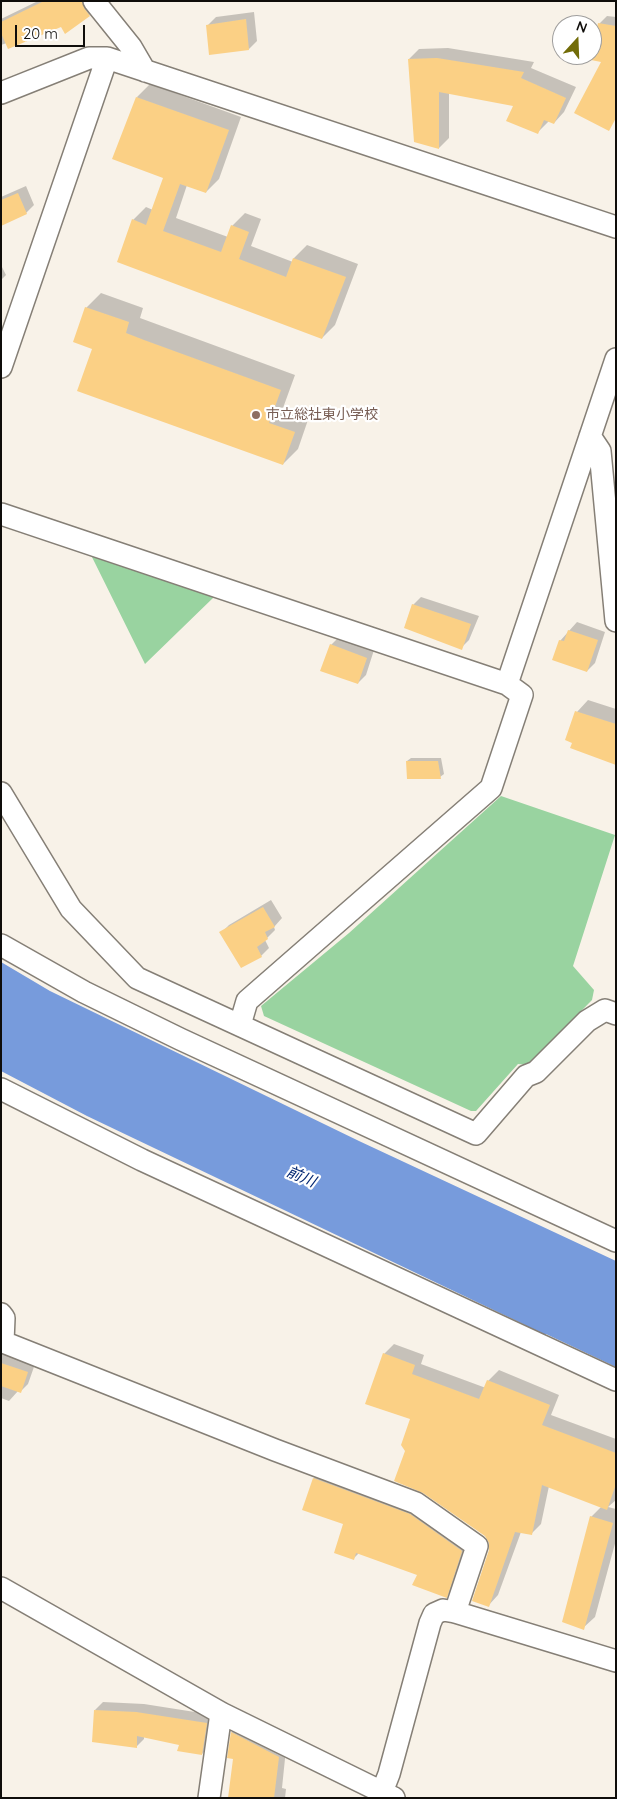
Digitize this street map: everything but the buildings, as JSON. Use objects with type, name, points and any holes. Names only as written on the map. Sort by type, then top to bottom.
[{"type":"street","points":[[94,1],[131,47],[145,71]]},
{"type":"street","points":[[1,93],[89,58],[107,58],[616,227]]},
{"type":"street","points":[[1,367],[107,58]]},
{"type":"street","points":[[507,684],[616,359]]},
{"type":"street","points":[[590,436],[600,451],[616,621]]},
{"type":"street","points":[[1,514],[507,684],[522,695],[491,788],[247,1001],[240,1025]]},
{"type":"street","points":[[1,793],[71,909],[137,978],[476,1134],[526,1076],[536,1072],[587,1020],[605,1010],[616,1014]]},
{"type":"street","points":[[1,944],[84,992],[180,1039],[616,1241]]},
{"type":"street","points":[[1,1089],[151,1164],[616,1380]]},
{"type":"street","points":[[1,1314],[4,1318],[3,1342],[275,1450],[416,1503],[477,1546],[455,1612]]},
{"type":"street","points":[[1,1588],[221,1713],[388,1795],[389,1774],[434,1614],[443,1610],[455,1612],[616,1661]]},
{"type":"street","points":[[209,1798],[221,1713]]},
{"type":"green space","points":[[90,553],[214,597],[145,664]]},
{"type":"green space","points":[[501,796],[615,835],[573,966],[594,990],[592,1000],[528,1065],[518,1064],[476,1111],[471,1111],[264,1016],[261,1006],[349,933]]},
{"type":"water","name":"前川","points":[[1,962],[50,991],[359,1141],[616,1261],[616,1367],[546,1334],[543,1338],[526,1331],[525,1325],[87,1116],[1,1071]]},
{"type":"place","name":"市立総社東小学校","points":[[256,415]]}]
